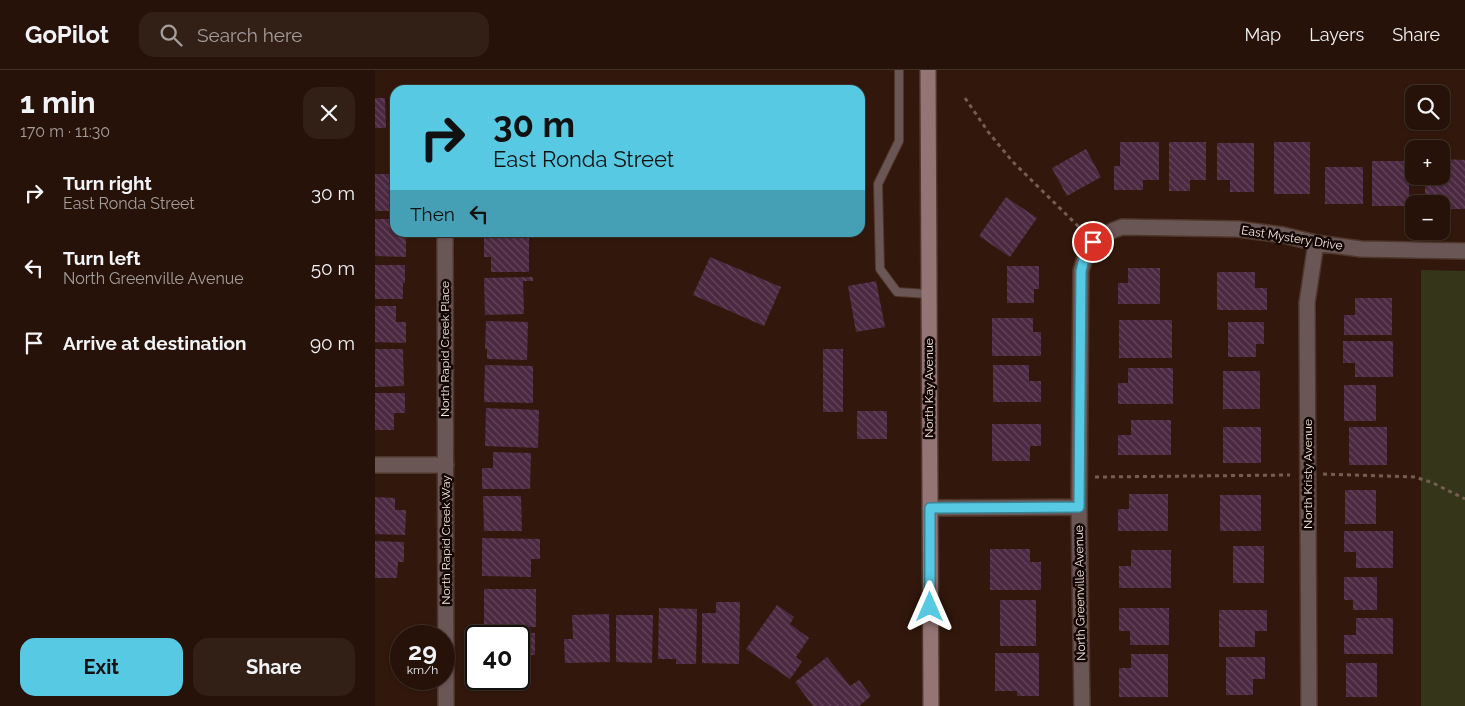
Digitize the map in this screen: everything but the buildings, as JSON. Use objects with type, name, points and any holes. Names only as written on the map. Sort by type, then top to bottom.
[{"type":"street","name":"North Kay Avenue","points":[[928,70],[931,706]]},
{"type":"street","name":"East Mystery Drive","points":[[1093,242],[1106,233],[1122,227],[1238,229],[1361,249],[1465,251]]},
{"type":"street","name":"North Rapid Creek Place","points":[[445,237],[446,465]]},
{"type":"street","name":"North Greenville Avenue","points":[[1082,706],[1079,507],[1081,271],[1085,255],[1093,242]]},
{"type":"street","name":"North Kristy Avenue","points":[[1309,706],[1307,303],[1317,243]]},
{"type":"street","points":[[375,465],[446,465]]},
{"type":"street","name":"North Rapid Creek Way","points":[[446,465],[446,706]]},
{"type":"street","points":[[930,508],[1079,507]]},
{"type":"lane","points":[[899,70],[899,141],[878,184],[880,269],[897,292],[929,294]]},
{"type":"path","points":[[965,98],[989,133],[1013,162],[1080,228]]},
{"type":"path","points":[[1320,474],[1415,477],[1433,482],[1465,499]]},
{"type":"path","points":[[1094,476],[1290,475]]},
{"type":"green space","points":[[1421,270],[1465,271],[1465,706],[1421,706]]},
{"type":"route","points":[[930,607],[930,508],[1079,507],[1081,271],[1085,255],[1093,242]]}]
